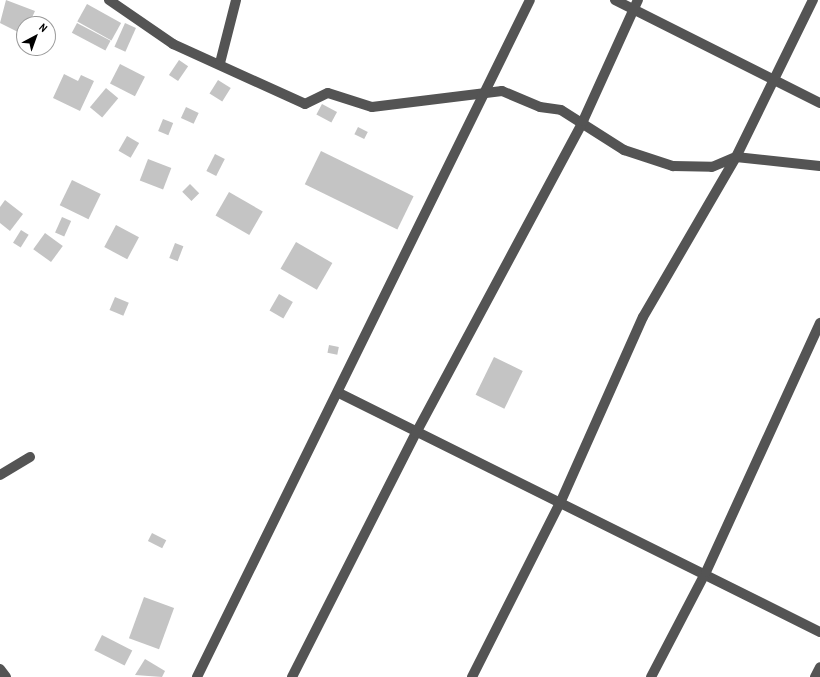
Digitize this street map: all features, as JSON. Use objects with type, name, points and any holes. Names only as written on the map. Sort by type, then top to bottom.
[{"type":"street","points":[[108,0],[173,44],[220,63],[244,78],[305,104],[328,93],[372,107],[502,91],[583,121],[624,150],[673,166],[712,167],[736,157],[820,166]]},
{"type":"street","points":[[220,63],[236,0]]},
{"type":"street","points":[[197,677],[339,393],[530,0]]},
{"type":"street","points":[[615,0],[635,4],[820,103]]},
{"type":"street","points":[[472,677],[561,501],[643,317],[736,157],[813,0]]},
{"type":"street","points":[[292,677],[416,433],[583,121],[635,4]]},
{"type":"street","points":[[651,677],[706,572],[820,323]]},
{"type":"street","points":[[339,393],[416,433],[561,501],[706,572],[820,632]]},
{"type":"street","points":[[0,475],[30,457]]},
{"type":"street","points":[[815,677],[820,667]]},
{"type":"street","points":[[0,669],[6,677]]},
{"type":"building","points":[[6,0],[35,11],[33,16],[16,16],[16,31],[0,23]]},
{"type":"building","points":[[87,4],[121,23],[111,40],[77,21]]},
{"type":"building","points":[[77,23],[111,41],[105,51],[72,33]]},
{"type":"building","points":[[125,23],[136,28],[125,52],[114,47]]},
{"type":"building","points":[[179,60],[188,66],[178,81],[169,75]]},
{"type":"building","points":[[120,64],[145,77],[135,96],[110,84]]},
{"type":"building","points":[[64,74],[78,81],[81,75],[94,81],[80,111],[53,98]]},
{"type":"building","points":[[218,80],[231,88],[222,102],[210,94]]},
{"type":"building","points":[[106,88],[118,98],[102,117],[90,107]]},
{"type":"building","points":[[322,104],[337,112],[331,123],[316,115]]},
{"type":"building","points":[[186,107],[199,113],[194,124],[181,118]]},
{"type":"building","points":[[163,119],[173,123],[168,135],[158,131]]},
{"type":"building","points":[[358,127],[368,132],[364,139],[354,134]]},
{"type":"building","points":[[127,136],[139,143],[131,158],[118,151]]},
{"type":"building","points":[[321,151],[414,196],[397,229],[305,184]]},
{"type":"building","points":[[215,154],[225,159],[216,176],[206,171]]},
{"type":"building","points":[[148,159],[171,168],[163,189],[140,180]]},
{"type":"building","points":[[72,180],[101,194],[88,219],[60,205]]},
{"type":"building","points":[[190,184],[199,193],[191,201],[182,192]]},
{"type":"building","points":[[229,192],[263,212],[249,235],[216,215]]},
{"type":"building","points":[[5,200],[23,214],[10,231],[0,223],[0,207]]},
{"type":"building","points":[[62,217],[71,221],[64,237],[55,233]]},
{"type":"building","points":[[116,225],[139,237],[127,259],[104,247]]},
{"type":"building","points":[[21,230],[29,235],[21,247],[13,243]]},
{"type":"building","points":[[45,233],[63,246],[51,262],[33,249]]},
{"type":"building","points":[[296,242],[332,263],[317,290],[280,269]]},
{"type":"building","points":[[175,243],[183,246],[178,261],[169,258]]},
{"type":"building","points":[[279,294],[293,302],[283,318],[270,310]]},
{"type":"building","points":[[115,297],[129,303],[123,316],[110,310]]},
{"type":"building","points":[[329,345],[339,347],[337,355],[327,353]]},
{"type":"building","points":[[494,357],[523,371],[504,409],[476,395]]},
{"type":"building","points":[[152,533],[166,540],[162,548],[148,541]]},
{"type":"building","points":[[144,597],[174,608],[159,649],[129,638]]},
{"type":"building","points":[[102,635],[132,650],[125,666],[94,650]]},
{"type":"building","points":[[145,659],[165,671],[162,677],[135,675]]}]
